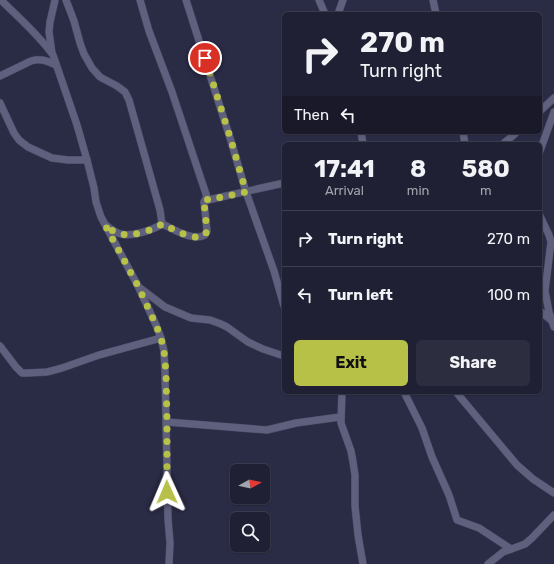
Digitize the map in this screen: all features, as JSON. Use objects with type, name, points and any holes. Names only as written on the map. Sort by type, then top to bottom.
[{"type":"street","points":[[1,0],[28,26],[52,55],[88,160],[96,202],[105,225],[138,286],[161,338],[166,372],[168,519],[170,543],[169,564]]},
{"type":"street","points":[[52,55],[49,32],[55,0]]},
{"type":"street","points":[[66,0],[84,54],[92,68],[100,77],[117,86],[125,92],[127,96],[160,210],[162,224]]},
{"type":"street","points":[[140,0],[149,31],[172,92],[208,200]]},
{"type":"street","points":[[186,0],[222,110],[246,192],[274,271],[282,299]]},
{"type":"street","points":[[319,0],[324,12]]},
{"type":"street","points":[[339,12],[343,0]]},
{"type":"street","points":[[433,0],[436,12]]},
{"type":"street","points":[[0,76],[37,59],[56,64]]},
{"type":"street","points":[[542,109],[554,98]]},
{"type":"street","points":[[0,103],[14,133],[19,140],[28,146],[52,158],[88,160]]},
{"type":"street","points":[[542,145],[554,112]]},
{"type":"street","points":[[505,142],[515,134]]},
{"type":"street","points":[[162,224],[188,236],[201,238],[207,231],[204,202],[206,198],[208,200],[282,183]]},
{"type":"street","points":[[542,220],[551,242],[546,291],[549,312],[553,324]]},
{"type":"street","points":[[105,225],[116,232],[128,235],[152,229],[162,224]]},
{"type":"street","points":[[138,286],[165,308],[191,318],[210,320],[221,324],[248,342],[282,355]]},
{"type":"street","points":[[542,313],[553,324]]},
{"type":"street","points":[[0,346],[16,367],[22,372],[28,373],[47,372],[99,355],[161,338]]},
{"type":"street","points":[[342,394],[342,410],[340,417],[353,462],[355,475],[355,506],[363,564]]},
{"type":"street","points":[[405,394],[422,428],[457,520],[479,528],[511,549]]},
{"type":"street","points":[[458,394],[517,465],[554,492]]},
{"type":"street","points":[[167,422],[266,430],[296,423],[340,417]]},
{"type":"street","points":[[488,564],[503,552],[524,544],[532,538],[554,515]]},
{"type":"route","points":[[167,492],[166,372],[161,338],[138,286],[105,225],[122,235],[128,235],[157,228],[162,224],[188,236],[201,238],[207,231],[204,202],[206,198],[208,200],[246,192],[205,58]]}]
